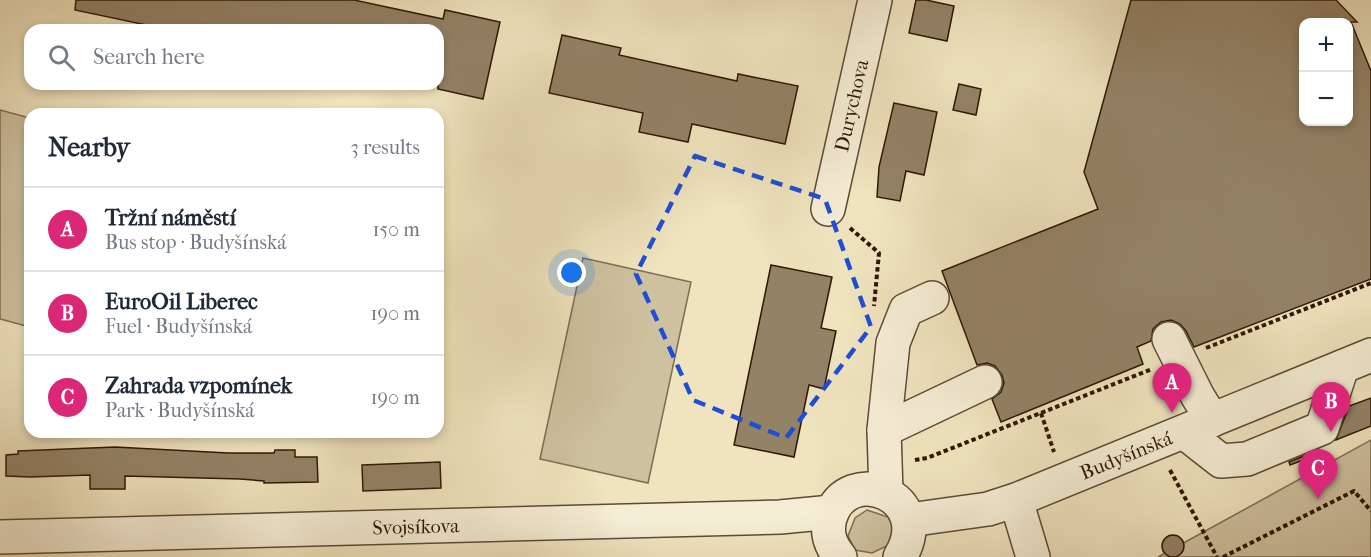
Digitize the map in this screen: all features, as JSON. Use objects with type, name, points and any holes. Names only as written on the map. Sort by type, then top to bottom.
[{"type":"street","name":"Durychova","points":[[828,209],[875,0]]},
{"type":"street","points":[[886,493],[884,430],[893,343],[906,310],[932,298]]},
{"type":"street","points":[[1174,349],[1198,426],[1221,461],[1247,459],[1322,428],[1357,361]]},
{"type":"street","name":"Budyšínská","points":[[909,520],[988,509],[1016,500],[1357,361]]},
{"type":"street","points":[[884,430],[985,382]]},
{"type":"street","points":[[840,557],[833,549],[829,537],[828,525],[832,512],[849,494],[874,489],[896,500],[904,509],[909,520],[906,546],[900,557]]},
{"type":"street","points":[[1016,500],[1033,557]]},
{"type":"street","name":"Svojsíkova","points":[[0,537],[780,518],[832,512]]},
{"type":"path","points":[[828,209],[879,253]]},
{"type":"path","points":[[906,462],[927,458],[1174,349],[1371,283]]},
{"type":"path","points":[[1170,470],[1217,557]]},
{"type":"path","points":[[1223,557],[1354,491],[1371,511]]},
{"type":"highlighted area","points":[[695,156],[825,199],[871,327],[786,438],[693,400],[636,274]]},
{"type":"shaded area","points":[[0,110],[24,116],[24,325],[0,319]]},
{"type":"shaded area","points":[[583,258],[691,282],[648,483],[540,459]]},
{"type":"shaded area","points":[[1371,440],[1371,557],[1158,557]]},
{"type":"shaded area","points":[[867,510],[891,518],[896,529],[891,544],[872,553],[855,550],[848,536],[855,518]]},
{"type":"building","points":[[76,0],[354,0],[443,19],[445,10],[500,22],[483,99],[442,90],[444,24],[142,24],[75,10]]},
{"type":"building","points":[[916,0],[954,6],[947,41],[909,33]]},
{"type":"building","points":[[1131,0],[1336,0],[1357,22],[1353,22],[1353,18],[1299,18],[1299,126],[1353,126],[1353,27],[1371,71],[1371,279],[1194,347],[1180,324],[1171,320],[1161,322],[1153,329],[1151,341],[1137,347],[1143,364],[1001,422],[992,399],[1001,392],[1004,383],[1002,375],[995,366],[987,363],[977,365],[942,271],[1098,209],[1084,172]]},
{"type":"building","points":[[562,35],[621,48],[619,55],[737,81],[738,74],[798,86],[785,144],[692,124],[688,142],[639,132],[643,113],[549,93]]},
{"type":"building","points":[[959,84],[981,89],[976,115],[953,110]]},
{"type":"building","points":[[894,103],[937,112],[924,175],[906,171],[900,201],[877,197],[879,167]]},
{"type":"building","points":[[771,265],[832,277],[821,328],[836,331],[824,389],[809,385],[794,457],[734,445]]},
{"type":"building","points":[[1371,398],[1371,426],[1336,440],[1349,406]]},
{"type":"building","points":[[115,447],[228,453],[274,453],[275,450],[295,450],[295,457],[317,457],[318,482],[264,483],[264,481],[240,479],[125,476],[125,489],[90,489],[90,475],[6,476],[6,455],[18,454],[18,451]]},
{"type":"building","points":[[1318,450],[1319,454],[1290,465],[1289,462]]},
{"type":"building","points":[[440,462],[441,488],[363,491],[362,465]]},
{"type":"building","points":[[1173,535],[1181,538],[1184,546],[1181,554],[1173,557],[1165,554],[1162,546],[1165,538]]},
{"type":"place","name":"Tržní náměstí","points":[[1172,413]]},
{"type":"place","name":"EuroOil Liberec","points":[[1331,432]]},
{"type":"place","name":"Zahrada vzpomínek","points":[[1318,499]]}]
